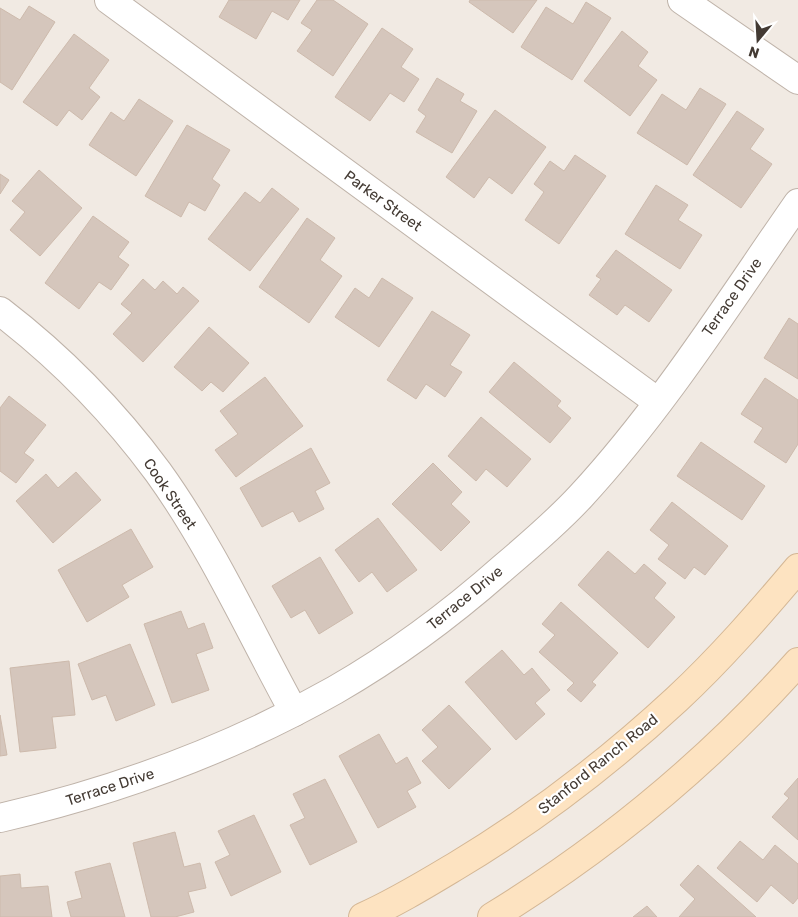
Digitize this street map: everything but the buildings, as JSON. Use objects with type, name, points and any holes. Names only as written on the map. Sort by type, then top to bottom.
[{"type":"main road","name":"Stanford Ranch Road","points":[[363,917],[429,882],[482,850],[535,815],[582,780],[678,698],[734,641],[798,568]]},
{"type":"main road","points":[[492,917],[569,867],[673,786],[767,697],[798,662]]},
{"type":"street","name":"Parker Street","points":[[109,0],[658,402]]},
{"type":"street","points":[[682,0],[798,80]]},
{"type":"street","name":"Terrace Drive","points":[[0,818],[51,806],[169,768],[234,740],[294,712],[336,689],[438,622],[481,588],[531,544],[580,497],[626,444],[658,402],[798,203]]},
{"type":"street","name":"Cook Street","points":[[0,311],[57,358],[92,392],[127,432],[158,473],[213,559],[294,712]]}]
